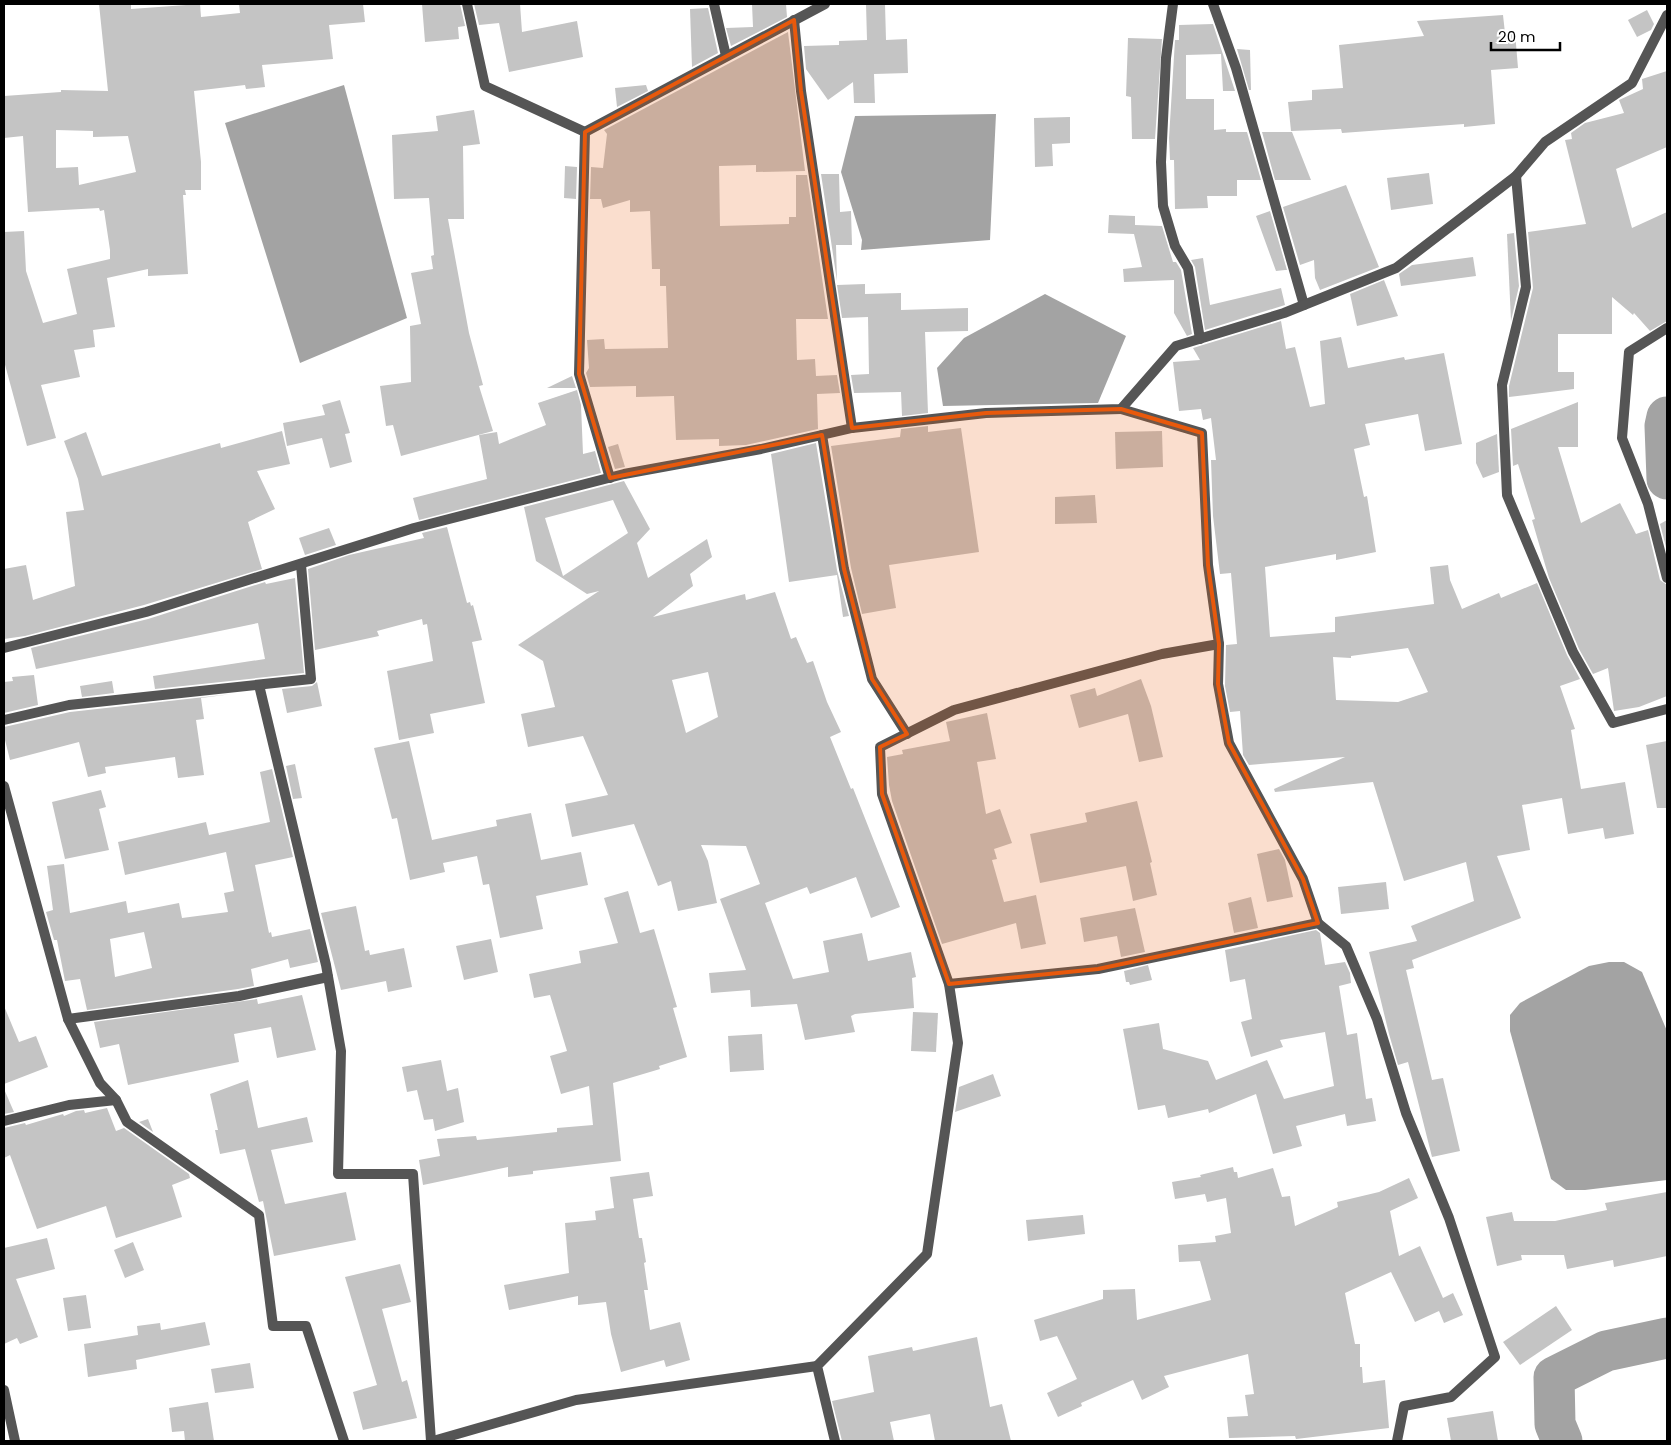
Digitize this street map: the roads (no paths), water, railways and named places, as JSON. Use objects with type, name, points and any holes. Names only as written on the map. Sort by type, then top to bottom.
[{"type":"street","points":[[467,4],[485,86],[585,132]]},
{"type":"street","points":[[714,4],[726,56]]},
{"type":"street","points":[[585,132],[825,4]]},
{"type":"street","points":[[1172,4],[1166,58],[1161,162],[1162,206],[1175,246],[1188,268],[1200,339]]},
{"type":"street","points":[[1213,4],[1236,68],[1304,305]]},
{"type":"street","points":[[1121,409],[1176,346],[1304,305],[1396,268],[1516,176],[1545,142],[1632,83],[1667,15]]},
{"type":"street","points":[[794,20],[800,91],[852,428]]},
{"type":"street","points":[[585,132],[579,374],[610,478]]},
{"type":"street","points":[[1516,176],[1526,286],[1502,385],[1507,495],[1573,652],[1613,723],[1667,709]]},
{"type":"street","points":[[1667,328],[1629,352],[1622,438],[1648,504],[1667,578]]},
{"type":"street","points":[[4,648],[146,612],[414,528],[610,478],[761,449],[852,428],[986,413],[1121,409],[1202,433],[1208,565],[1219,644],[1218,684],[1228,743],[1303,879],[1318,923],[1346,946],[1377,1019],[1406,1113],[1449,1218],[1495,1357],[1451,1396],[1404,1406],[1397,1441]]},
{"type":"street","points":[[822,435],[844,568],[872,679],[907,734]]},
{"type":"street","points":[[4,720],[69,705],[312,679],[300,565]]},
{"type":"street","points":[[258,685],[328,977],[341,1051],[338,1174],[413,1174],[432,1441],[455,1439],[576,1400],[818,1366],[927,1254],[958,1043],[949,984],[882,794],[880,747],[954,710],[1162,654],[1219,644]]},
{"type":"street","points":[[4,786],[68,1019],[100,1083],[116,1100],[127,1122],[258,1215],[273,1326],[306,1326],[344,1441]]},
{"type":"street","points":[[949,984],[1098,969],[1318,923]]},
{"type":"street","points":[[68,1019],[239,996],[328,977]]},
{"type":"street","points":[[4,1121],[69,1105],[116,1100]]},
{"type":"street","points":[[818,1366],[835,1441]]},
{"type":"street","points":[[4,1390],[15,1441]]},
{"type":"waterway","points":[[1667,417],[1665,426],[1667,479]]},
{"type":"waterway","points":[[1562,1441],[1555,1424],[1554,1377],[1606,1351],[1667,1338]]}]
